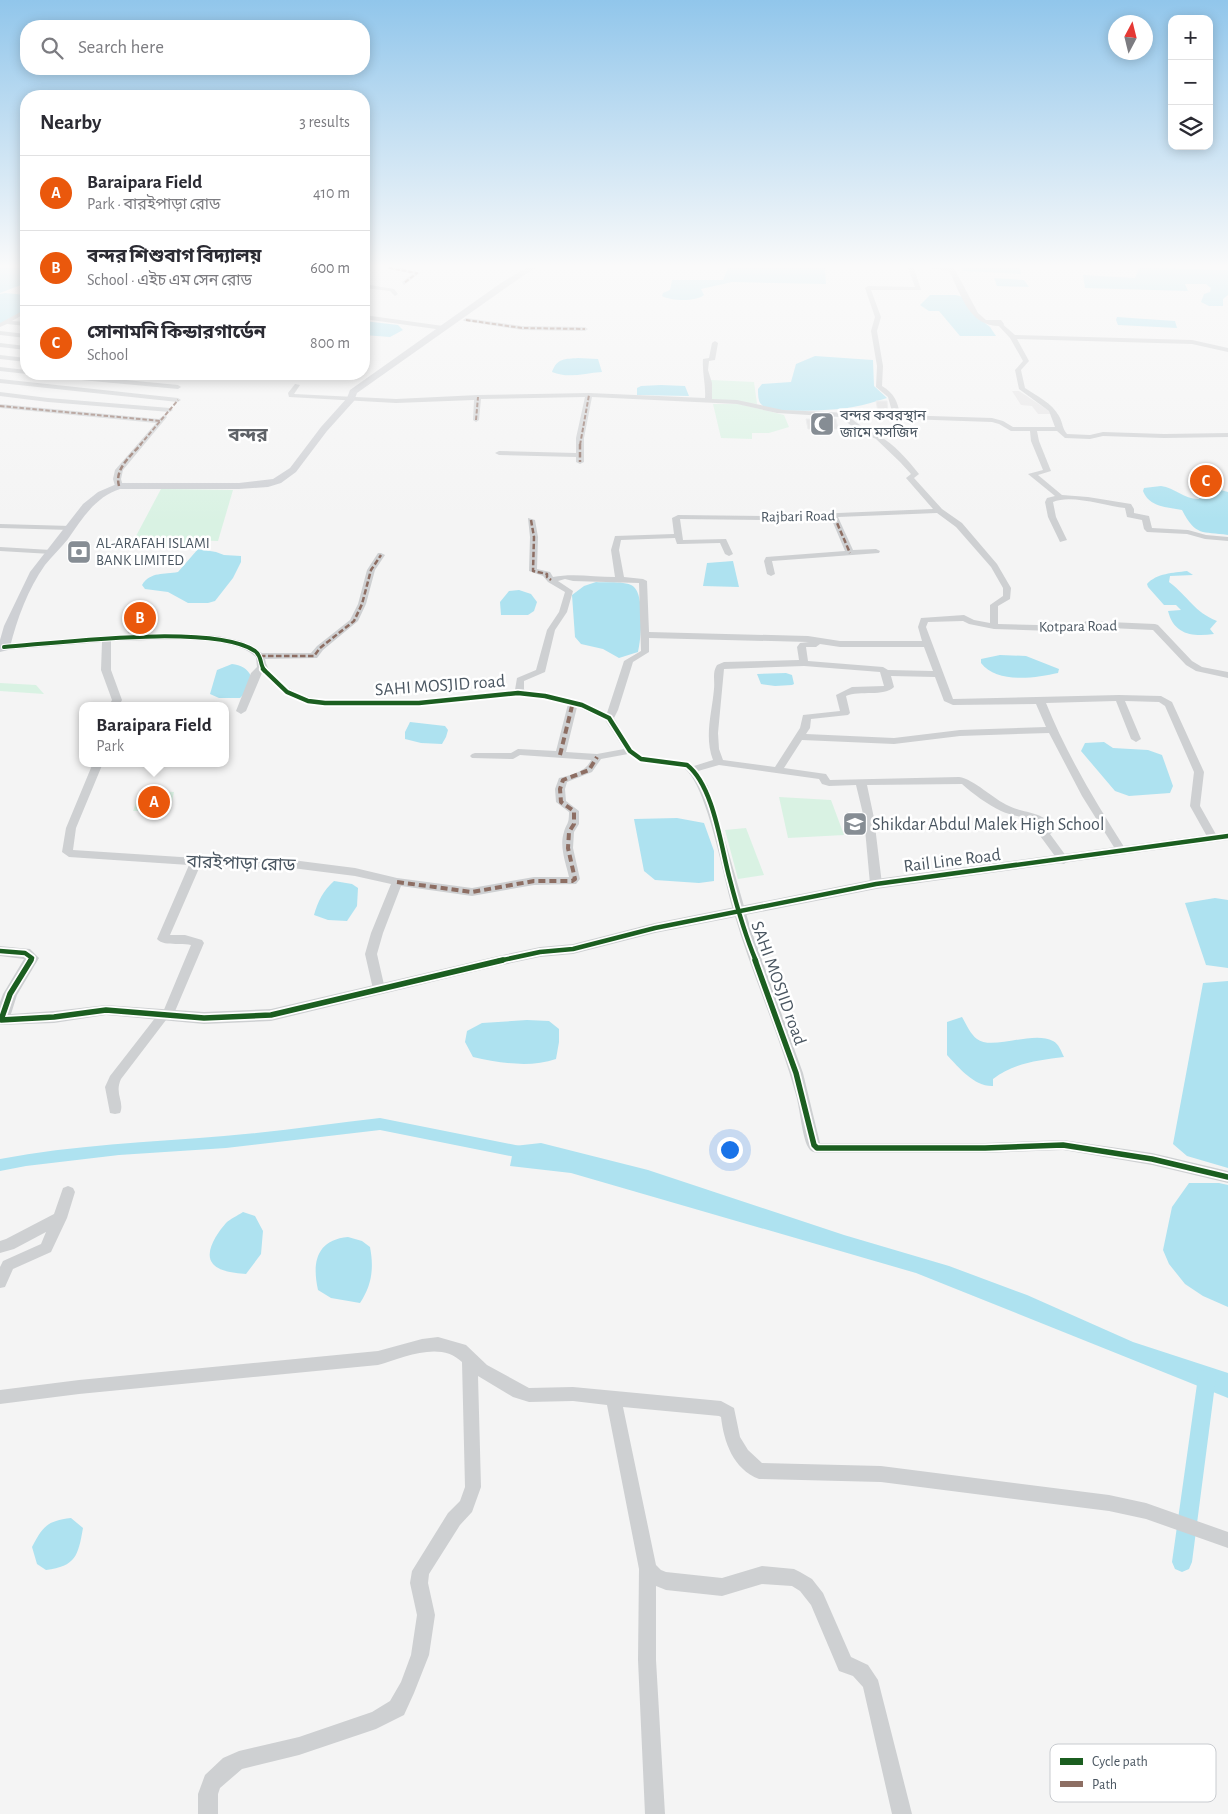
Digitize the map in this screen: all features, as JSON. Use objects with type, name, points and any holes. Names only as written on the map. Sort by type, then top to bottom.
[{"type":"main road","points":[[370,379],[407,353]]},
{"type":"main road","points":[[2,648],[10,622],[20,606],[31,579],[82,511],[105,490],[119,486],[239,486],[268,484],[277,481],[293,470],[324,429],[351,399],[363,394],[418,353]]},
{"type":"main road","points":[[351,399],[353,392],[368,380]]},
{"type":"street","points":[[708,402],[709,383],[705,370],[706,359],[712,360],[713,353]]},
{"type":"street","points":[[878,353],[880,366],[879,387],[894,399],[897,417]]},
{"type":"street","points":[[1021,353],[1026,361],[1018,370],[1022,389],[1054,411],[1059,421],[1059,429],[1065,436],[1103,434],[1164,436],[1228,435]]},
{"type":"street","points":[[0,358],[20,360]]},
{"type":"street","points":[[0,369],[20,371]]},
{"type":"street","points":[[26,385],[32,380]]},
{"type":"street","points":[[98,380],[178,387]]},
{"type":"street","points":[[0,381],[178,400],[119,470],[117,479],[119,486]]},
{"type":"street","points":[[285,401],[291,396],[297,385]]},
{"type":"street","points":[[0,394],[170,410]]},
{"type":"street","points":[[291,396],[396,402],[478,397],[589,395],[737,402],[780,412],[992,420],[1001,422],[1011,428],[1059,429]]},
{"type":"street","points":[[499,453],[580,458],[582,428],[589,395]]},
{"type":"street","points":[[476,420],[478,397]]},
{"type":"street","points":[[0,406],[161,421]]},
{"type":"street","points":[[842,415],[858,429],[878,438],[902,460],[915,474],[910,478],[938,510],[959,525],[994,566],[1007,588],[1007,598],[994,605],[994,626]]},
{"type":"street","points":[[1033,429],[1035,441],[1048,471],[1032,474],[1060,497]]},
{"type":"street","points":[[1064,540],[1052,517],[1050,502],[1050,500],[1060,497],[1088,499],[1116,506],[1128,506],[1130,515],[1146,518],[1148,529],[1150,530],[1188,532],[1205,537],[1228,539]]},
{"type":"street","name":"Rajbari Road","points":[[678,536],[676,518],[678,516],[767,518],[938,510]]},
{"type":"street","points":[[834,516],[850,553]]},
{"type":"street","points":[[522,693],[519,689],[520,680],[540,672],[551,630],[564,612],[569,591],[552,582],[547,577],[547,574],[533,570],[534,536],[531,520]]},
{"type":"street","points":[[0,526],[71,528]]},
{"type":"street","points":[[620,579],[615,550],[618,538],[678,536],[680,542],[723,541],[729,554]]},
{"type":"street","points":[[0,549],[50,552]]},
{"type":"street","points":[[771,574],[769,559],[876,551]]},
{"type":"street","points":[[2,648],[107,639],[218,638],[241,644],[260,656],[314,656],[320,648],[354,621],[362,604],[372,570],[381,555]]},
{"type":"street","points":[[552,580],[565,577],[573,579],[643,581],[645,652],[629,661],[614,712],[609,718],[630,751],[645,761],[687,765],[693,769],[719,762],[778,769],[822,776],[829,783],[930,779],[965,781],[976,791],[1006,809],[1041,819],[1045,822],[1051,830],[1044,834],[1064,860]]},
{"type":"street","name":"Kotpara Road","points":[[928,644],[922,627],[924,620],[928,619],[964,618],[972,622],[994,626],[1080,629],[1084,628],[1086,624],[1155,627],[1188,663],[1200,669],[1228,675]]},
{"type":"street","points":[[646,635],[808,638],[840,644]]},
{"type":"street","points":[[107,639],[106,670],[117,700],[116,702]]},
{"type":"street","points":[[804,663],[801,647],[803,645],[928,644],[949,701],[953,702],[1119,698],[1161,699],[1169,704],[1199,772],[1194,806],[1213,838]]},
{"type":"street","points":[[242,711],[256,673],[262,668],[260,656]]},
{"type":"street","points":[[719,762],[714,749],[713,732],[719,686],[718,672],[720,667],[724,665],[804,663],[864,667],[879,669],[886,673],[938,674]]},
{"type":"street","name":"SAHI MOSJID road","points":[[262,668],[287,692],[308,701],[325,704],[419,703],[522,693],[573,702],[609,718]]},
{"type":"street","points":[[778,769],[805,728],[806,717],[845,713],[842,706],[843,694],[852,690],[888,688],[886,673]]},
{"type":"street","points":[[1119,698],[1136,739]]},
{"type":"street","points":[[1040,701],[1051,730],[1106,828],[1121,850]]},
{"type":"street","points":[[560,755],[573,702]]},
{"type":"street","points":[[800,737],[894,741],[981,732],[1051,730]]},
{"type":"street","points":[[476,756],[516,756],[518,752],[597,757],[630,751]]},
{"type":"street","name":"বারইপাড়া রোড","points":[[96,767],[71,828],[66,852],[196,862],[292,864],[355,872],[397,882],[472,892],[534,881],[572,881],[575,879],[568,848],[569,832],[574,824],[574,812],[561,802],[560,790],[563,780],[579,776],[591,769],[597,757]]},
{"type":"street","name":"SAHI MOSJID road","points":[[693,769],[715,819],[740,912],[800,1084],[814,1145],[821,1150],[1063,1146],[1152,1159],[1228,1177]]},
{"type":"street","points":[[861,783],[869,818],[876,884]]},
{"type":"street","name":"Rail Line Road","points":[[0,1021],[54,1017],[106,1010],[204,1018],[271,1015],[437,977],[498,960],[540,952],[573,949],[655,928],[876,884],[1064,860],[1121,850],[1172,845],[1228,836]]},
{"type":"street","points":[[115,1109],[111,1087],[116,1076],[165,1016],[198,942],[185,939],[163,939],[196,862]]},
{"type":"street","points":[[379,989],[371,954],[397,882]]},
{"type":"street","points":[[0,951],[29,954],[32,958],[10,994],[0,1021]]},
{"type":"street","points":[[0,1282],[8,1265],[46,1248],[60,1218],[68,1192]]},
{"type":"street","points":[[0,1247],[9,1245],[60,1218]]},
{"type":"street","points":[[0,1397],[80,1387],[378,1358],[422,1346],[438,1344],[461,1350],[494,1377],[519,1392],[529,1395],[573,1394],[722,1409],[728,1413],[732,1439],[742,1456],[754,1468],[765,1472],[882,1474],[1109,1503],[1146,1511],[1225,1539]]},
{"type":"street","points":[[208,1814],[208,1794],[212,1782],[230,1765],[239,1760],[298,1746],[376,1720],[397,1708],[403,1699],[420,1655],[426,1615],[419,1583],[422,1571],[454,1519],[466,1506],[473,1487],[470,1358]]},
{"type":"street","points":[[614,1398],[648,1569],[647,1660],[655,1814]]},
{"type":"street","points":[[648,1569],[655,1577],[666,1582],[722,1587],[762,1575],[794,1578],[806,1585],[817,1599],[845,1665],[862,1670],[868,1676],[902,1814]]},
{"type":"shaded area","points":[[1012,391],[1019,391],[1054,414],[1038,414],[1032,406],[1021,405]]},
{"type":"green space","points":[[711,380],[754,382],[757,404],[709,400]]},
{"type":"green space","points":[[713,404],[739,404],[784,415],[789,427],[769,433],[752,433],[752,439],[721,438]]},
{"type":"green space","points":[[161,489],[233,490],[218,541],[188,540],[185,548],[153,546],[157,540],[135,538]]},
{"type":"green space","points":[[0,683],[36,685],[44,694],[0,691]]},
{"type":"green space","points":[[141,790],[174,792],[170,811],[133,811]]},
{"type":"green space","points":[[779,797],[831,800],[844,835],[788,838]]},
{"type":"green space","points":[[746,828],[764,875],[738,879],[725,830]]},
{"type":"water","points":[[815,356],[873,360],[874,386],[887,398],[853,407],[820,410],[776,410],[761,404],[758,389],[762,384],[791,382],[796,364]]},
{"type":"water","points":[[565,359],[598,359],[602,372],[564,375],[552,372],[559,362]]},
{"type":"water","points":[[641,386],[685,386],[689,396],[637,395],[637,388]]},
{"type":"water","points":[[1161,486],[1194,499],[1199,499],[1203,490],[1217,489],[1228,492],[1228,535],[1196,529],[1191,525],[1182,510],[1154,503],[1143,491],[1144,488]]},
{"type":"water","points":[[198,549],[224,555],[241,556],[241,562],[233,578],[215,601],[188,603],[168,592],[145,589],[142,585],[149,577],[178,572]]},
{"type":"water","points":[[733,561],[739,587],[703,586],[707,563]]},
{"type":"water","points":[[1187,571],[1193,575],[1170,576],[1169,582],[1197,609],[1217,621],[1210,629],[1214,634],[1199,635],[1185,633],[1180,630],[1171,619],[1168,611],[1181,610],[1176,605],[1164,605],[1148,587],[1147,584],[1151,580],[1160,576]]},
{"type":"water","points":[[596,582],[623,583],[631,585],[636,589],[641,605],[638,652],[619,658],[603,649],[581,644],[575,637],[572,595],[584,586]]},
{"type":"water","points":[[519,590],[531,594],[537,602],[534,611],[528,615],[501,615],[500,602],[509,591]]},
{"type":"water","points":[[1000,655],[1026,656],[1059,669],[1058,673],[1028,678],[1006,677],[988,670],[981,663],[981,659]]},
{"type":"water","points":[[232,664],[243,667],[251,676],[247,691],[240,698],[219,698],[210,694],[217,670]]},
{"type":"water","points":[[786,673],[792,675],[794,684],[775,686],[761,684],[757,674]]},
{"type":"water","points":[[410,722],[445,726],[448,730],[446,737],[442,744],[421,743],[405,739],[405,732]]},
{"type":"water","points":[[1104,742],[1113,748],[1148,750],[1162,755],[1173,786],[1170,793],[1129,796],[1115,791],[1081,751],[1085,743]]},
{"type":"water","points":[[677,818],[704,823],[714,851],[714,881],[699,883],[655,880],[644,871],[634,819]]},
{"type":"water","points":[[334,881],[352,884],[358,888],[357,906],[347,921],[328,920],[314,915],[321,896]]},
{"type":"water","points":[[1215,898],[1228,900],[1228,968],[1206,965],[1185,903]]},
{"type":"water","points":[[1228,981],[1228,1168],[1187,1156],[1173,1144],[1203,983]]},
{"type":"water","points":[[962,1017],[973,1035],[984,1042],[992,1043],[1045,1038],[1057,1044],[1064,1057],[1036,1061],[1009,1069],[993,1079],[993,1086],[980,1083],[968,1076],[947,1055],[947,1022]]},
{"type":"water","points":[[527,1020],[549,1021],[559,1029],[556,1059],[525,1064],[493,1061],[473,1057],[465,1042],[467,1031],[482,1023]]},
{"type":"water","points":[[541,1143],[648,1170],[844,1235],[949,1266],[1027,1295],[1133,1342],[1228,1373],[1228,1398],[916,1273],[571,1173],[510,1166],[514,1146]]},
{"type":"water","points":[[1189,1183],[1219,1183],[1228,1185],[1228,1307],[1203,1296],[1185,1284],[1169,1264],[1163,1250],[1172,1207]]},
{"type":"water","points":[[243,1212],[255,1216],[263,1231],[261,1254],[246,1274],[220,1269],[210,1259],[213,1243],[223,1227]]},
{"type":"water","points":[[348,1237],[362,1241],[370,1247],[371,1276],[367,1290],[360,1303],[331,1298],[318,1290],[316,1280],[316,1262],[323,1248],[337,1239]]},
{"type":"water","points":[[71,1518],[83,1528],[77,1553],[64,1566],[46,1570],[37,1564],[32,1547],[39,1534],[51,1523]]},
{"type":"building","points":[[876,401],[887,401],[888,413],[878,412]]},
{"type":"building","name":"বন্দর কবরস্থান জামে মসজিদ","points":[[806,419],[836,419],[838,429],[808,429]]},
{"type":"building","points":[[152,606],[143,633],[128,633],[137,607]]},
{"type":"waterway","points":[[0,1165],[119,1149],[226,1142],[380,1124],[530,1154]]},
{"type":"waterway","points":[[1182,1562],[1207,1377]]},
{"type":"marked path","points":[[580,462],[580,438],[589,395]]},
{"type":"marked path","points":[[476,420],[478,397]]},
{"type":"marked path","points":[[119,486],[117,479],[119,470],[178,400]]},
{"type":"marked path","points":[[0,406],[161,421]]},
{"type":"marked path","points":[[834,516],[850,553]]},
{"type":"marked path","points":[[531,520],[534,537],[533,571],[547,574],[547,577],[551,580]]},
{"type":"marked path","points":[[260,656],[314,656],[320,648],[354,621],[362,604],[371,570],[381,555]]},
{"type":"marked path","points":[[560,755],[573,702]]},
{"type":"marked path","points":[[397,882],[472,892],[534,881],[572,881],[575,879],[568,848],[569,832],[574,824],[574,811],[561,802],[560,789],[563,780],[589,770],[597,757]]},
{"type":"cycle path","points":[[4,647],[102,639],[183,637],[218,639],[241,644],[256,652],[260,656],[262,668],[287,692],[308,701],[325,703],[419,703],[518,693],[545,696],[582,705],[609,718],[630,751],[641,759],[687,765],[693,769],[703,786],[749,942],[796,1073],[814,1145],[817,1148],[985,1148],[1063,1145],[1152,1159],[1228,1177]]},
{"type":"cycle path","points":[[0,951],[25,953],[32,958],[10,994],[1,1020],[54,1017],[106,1010],[204,1018],[271,1015],[498,961],[540,952],[573,949],[655,928],[876,884],[1228,836]]},
{"type":"place","name":"বন্দর কবরস্থান জামে মসজিদ","points":[[822,424]]},
{"type":"place","name":"সোনামনি কিন্ডারগার্ডেন","points":[[1206,481]]},
{"type":"place","name":"AL-ARAFAH ISLAMI BANK LIMITED","points":[[79,552]]},
{"type":"place","name":"বন্দর শিশুবাগ বিদ্যালয়","points":[[140,618]]},
{"type":"place","name":"Baraipara Field","points":[[154,802]]},
{"type":"place","name":"Shikdar Abdul Malek High School","points":[[855,824]]},
{"type":"district","name":"বন্দর","points":[[248,434]]}]
